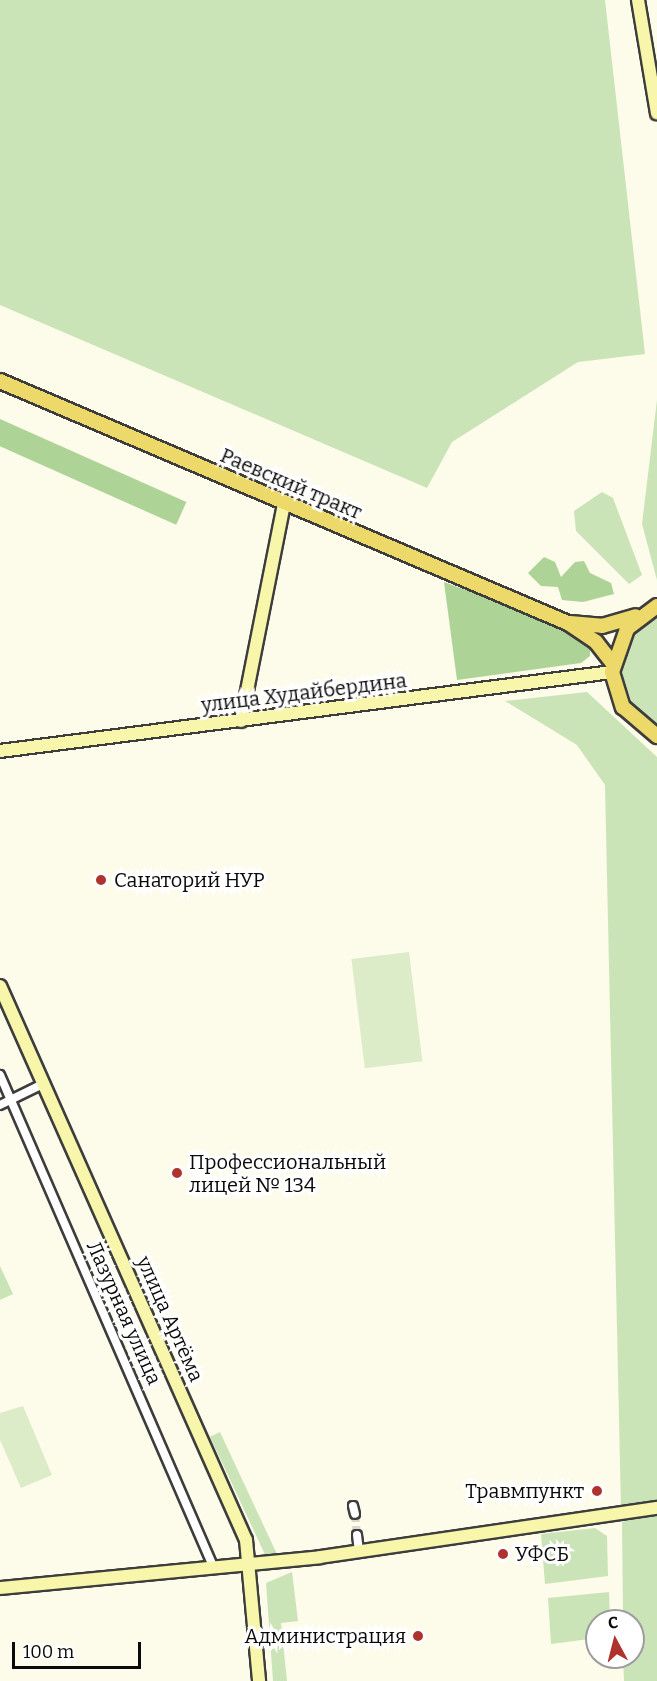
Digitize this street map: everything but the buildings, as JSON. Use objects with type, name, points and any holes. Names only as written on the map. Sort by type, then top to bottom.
[{"type":"main road","points":[[638,0],[657,113]]},
{"type":"main road","name":"Раевский тракт","points":[[0,381],[568,622],[596,642],[612,668]]},
{"type":"main road","points":[[241,721],[284,503]]},
{"type":"main road","points":[[657,606],[642,614],[627,629],[612,668],[623,707],[657,736]]},
{"type":"main road","name":"Раевский тракт","points":[[568,622],[602,626],[642,614]]},
{"type":"main road","name":"улица Худайбердина","points":[[0,751],[241,721],[612,668]]},
{"type":"main road","name":"улица Артёма","points":[[0,986],[237,1518],[250,1564],[259,1681]]},
{"type":"main road","points":[[0,1588],[360,1552],[657,1508]]},
{"type":"street","name":"Лазурная улица","points":[[0,1075],[213,1566]]},
{"type":"street","points":[[0,1105],[43,1084]]},
{"type":"street","points":[[357,1535],[360,1552]]},
{"type":"green space","points":[[0,0],[605,0],[645,354],[578,362],[452,442],[427,488],[0,305]]},
{"type":"green space","points":[[657,400],[657,580],[642,524]]},
{"type":"green space","points":[[0,419],[186,502],[176,525],[0,446]]},
{"type":"green space","points":[[602,492],[613,498],[642,575],[629,584],[576,531],[574,511]]},
{"type":"green space","points":[[544,557],[555,562],[561,577],[575,562],[584,561],[590,573],[611,583],[614,594],[583,602],[562,600],[558,587],[541,586],[528,573]]},
{"type":"green space","points":[[444,582],[567,627],[590,643],[590,656],[581,663],[457,680]]},
{"type":"green space","points":[[657,614],[657,727],[634,710],[621,671],[634,632]]},
{"type":"green space","points":[[587,692],[657,757],[657,1503],[621,1510],[605,785],[577,745],[505,701]]},
{"type":"green space","points":[[409,952],[422,1061],[365,1068],[351,959]]},
{"type":"green space","points":[[0,1266],[13,1294],[0,1300]]},
{"type":"green space","points":[[23,1406],[52,1475],[21,1488],[0,1440],[0,1413]]},
{"type":"green space","points":[[220,1432],[279,1559],[269,1564],[210,1437]]},
{"type":"green space","points":[[657,1514],[657,1681],[624,1681],[624,1669],[645,1669],[645,1609],[623,1609],[622,1522]]},
{"type":"green space","points":[[595,1528],[607,1536],[608,1576],[545,1584],[541,1534]]},
{"type":"green space","points":[[292,1572],[298,1621],[281,1623],[287,1681],[273,1681],[266,1583]]},
{"type":"green space","points":[[609,1592],[610,1609],[585,1609],[585,1640],[551,1644],[548,1598]]},
{"type":"tunnel","points":[[355,1514],[357,1535]]},
{"type":"place","name":"Санаторий НУР","points":[[101,880]]},
{"type":"place","name":"Профессиональный лицей № 134","points":[[177,1173]]},
{"type":"place","name":"Травмпункт","points":[[597,1491]]},
{"type":"place","name":"УФСБ","points":[[503,1554]]},
{"type":"place","name":"Администрация","points":[[418,1636]]}]
